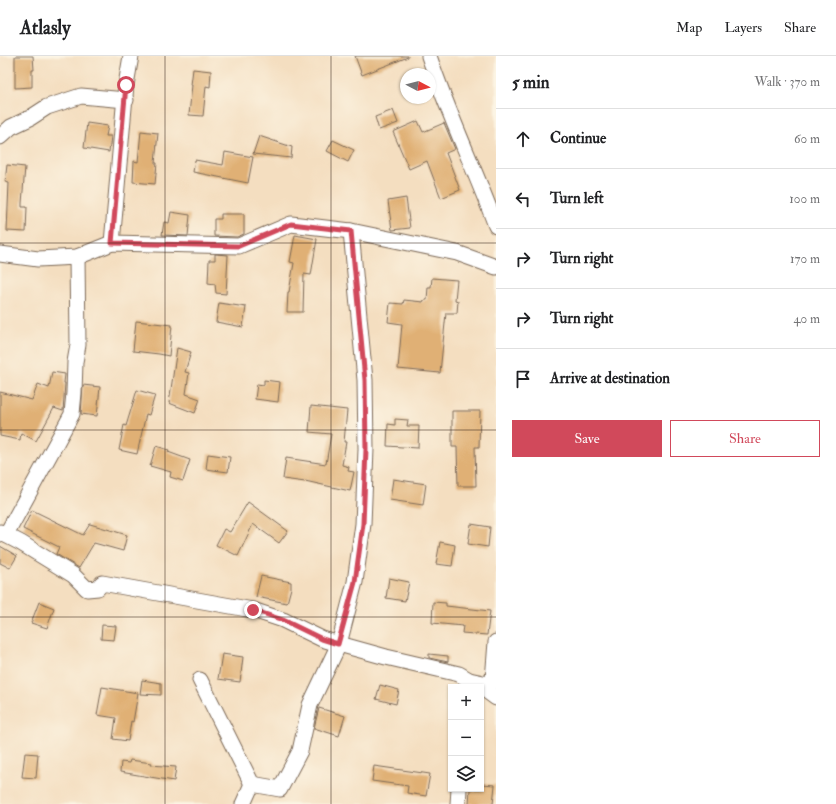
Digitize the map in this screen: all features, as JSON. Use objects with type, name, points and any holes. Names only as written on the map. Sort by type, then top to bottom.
[{"type":"street","points":[[112,243],[126,100],[126,85],[131,56]]},
{"type":"street","points":[[429,56],[447,105],[496,226]]},
{"type":"street","points":[[0,137],[12,127],[47,107],[81,96],[126,100]]},
{"type":"street","points":[[0,254],[38,259],[77,258],[112,243],[239,246],[291,224],[351,231],[457,253],[496,267]]},
{"type":"street","points":[[252,784],[280,789],[300,751],[310,705],[338,644],[355,582],[363,524],[366,449],[365,380],[351,231]]},
{"type":"street","points":[[77,258],[78,345],[75,362],[72,414],[3,533],[21,542],[73,575],[87,589],[98,588],[102,583],[253,610],[283,620],[322,639],[386,657],[454,672],[474,684]]},
{"type":"street","points":[[484,684],[488,684],[494,680],[496,642]]},
{"type":"street","points":[[200,680],[252,784]]},
{"type":"street","points":[[484,691],[496,698]]},
{"type":"street","points":[[243,804],[252,784]]},
{"type":"street","points":[[458,804],[459,792]]},
{"type":"building","points":[[15,56],[33,56],[34,70],[32,70],[32,87],[15,88]]},
{"type":"building","points":[[355,56],[408,56],[408,57],[362,75]]},
{"type":"building","points":[[193,69],[211,71],[210,87],[206,86],[203,116],[189,115]]},
{"type":"building","points":[[393,110],[398,123],[379,130],[375,117]]},
{"type":"building","points":[[418,121],[423,132],[444,123],[455,149],[446,153],[460,190],[441,198],[427,161],[409,169],[393,132]]},
{"type":"building","points":[[87,123],[108,126],[106,136],[111,136],[109,152],[84,148]]},
{"type":"building","points":[[141,131],[158,133],[155,163],[157,163],[155,184],[133,182],[134,161],[138,162]]},
{"type":"building","points":[[259,136],[292,147],[291,158],[253,154]]},
{"type":"building","points":[[333,140],[354,150],[348,162],[327,151]]},
{"type":"building","points":[[225,152],[253,157],[248,183],[193,172],[195,160],[223,165]]},
{"type":"building","points":[[7,165],[25,167],[22,207],[27,207],[26,232],[7,231],[9,183],[5,182]]},
{"type":"building","points":[[406,198],[410,228],[392,230],[388,201]]},
{"type":"building","points":[[171,212],[190,215],[188,236],[162,235],[164,222],[169,223]]},
{"type":"building","points":[[221,214],[244,214],[244,234],[237,237],[214,236],[214,219],[221,219]]},
{"type":"building","points":[[295,235],[317,239],[311,275],[304,274],[303,312],[287,312],[288,292],[294,263],[290,262]]},
{"type":"building","points":[[215,254],[228,255],[226,294],[216,293],[215,284],[208,283],[209,260],[215,260]]},
{"type":"building","points":[[432,278],[457,280],[455,300],[458,301],[457,313],[446,313],[440,373],[398,369],[402,324],[388,322],[390,303],[403,304],[404,300],[423,302],[424,300],[427,300],[428,287],[431,287]]},
{"type":"building","points":[[219,303],[246,307],[243,327],[216,322]]},
{"type":"building","points":[[136,321],[172,325],[169,356],[133,351]]},
{"type":"building","points":[[177,348],[191,352],[185,372],[189,373],[186,394],[200,399],[195,413],[169,403]]},
{"type":"building","points":[[52,372],[65,374],[63,411],[54,408],[36,441],[21,433],[20,440],[0,436],[0,392],[32,400],[38,384],[49,388]]},
{"type":"building","points":[[264,380],[280,382],[278,402],[255,399],[257,384],[264,385]]},
{"type":"building","points":[[83,385],[100,387],[97,416],[81,414]]},
{"type":"building","points":[[137,390],[155,395],[149,415],[146,414],[137,454],[119,450],[124,425],[126,426]]},
{"type":"building","points":[[311,406],[347,410],[344,442],[346,442],[342,465],[349,467],[348,471],[354,472],[350,491],[305,481],[283,479],[286,458],[326,464],[331,434],[309,432]]},
{"type":"building","points":[[452,411],[480,411],[479,447],[475,447],[476,486],[458,486],[457,447],[452,447]]},
{"type":"building","points":[[395,419],[408,420],[407,426],[419,426],[418,448],[387,446],[388,424],[395,425]]},
{"type":"building","points":[[156,446],[169,450],[168,452],[190,460],[183,481],[170,477],[171,472],[150,466]]},
{"type":"building","points":[[208,454],[230,457],[228,472],[206,469]]},
{"type":"building","points":[[393,479],[426,484],[423,505],[390,500]]},
{"type":"building","points":[[248,502],[288,531],[279,543],[253,524],[238,556],[216,545],[224,529],[230,532]]},
{"type":"building","points":[[32,510],[83,535],[90,524],[127,535],[123,551],[94,543],[79,568],[56,554],[59,547],[23,529]]},
{"type":"building","points":[[471,524],[490,527],[488,547],[468,544]]},
{"type":"building","points":[[440,542],[455,545],[452,566],[436,564]]},
{"type":"building","points":[[0,546],[17,556],[10,568],[0,563]]},
{"type":"building","points":[[261,576],[291,582],[287,603],[256,597]]},
{"type":"building","points":[[389,578],[409,582],[405,601],[386,598]]},
{"type":"building","points":[[39,602],[54,608],[47,628],[31,623]]},
{"type":"building","points":[[433,602],[446,603],[446,606],[490,611],[487,635],[462,633],[463,626],[432,623]]},
{"type":"building","points":[[102,625],[116,626],[114,640],[101,639]]},
{"type":"building","points":[[222,654],[243,657],[240,682],[218,679]]},
{"type":"building","points":[[429,654],[448,656],[448,662],[429,658]]},
{"type":"building","points":[[142,680],[161,683],[161,695],[140,694]]},
{"type":"building","points":[[380,685],[399,690],[396,704],[376,699]]},
{"type":"building","points":[[102,687],[138,693],[128,741],[113,739],[116,718],[97,715]]},
{"type":"building","points":[[319,708],[345,716],[339,736],[314,728]]},
{"type":"building","points":[[25,753],[38,754],[36,778],[22,777]]},
{"type":"building","points":[[130,760],[152,763],[151,765],[176,767],[174,781],[120,772],[121,762],[129,763]]},
{"type":"building","points":[[374,766],[430,774],[426,796],[407,793],[408,786],[372,781]]},
{"type":"building","points":[[484,784],[495,785],[493,804],[469,804],[470,792],[484,792]]},
{"type":"route","points":[[126,85],[126,100],[112,243],[239,246],[291,224],[351,231],[365,380],[366,449],[363,524],[355,582],[338,644],[322,639],[283,620],[253,610]]}]
